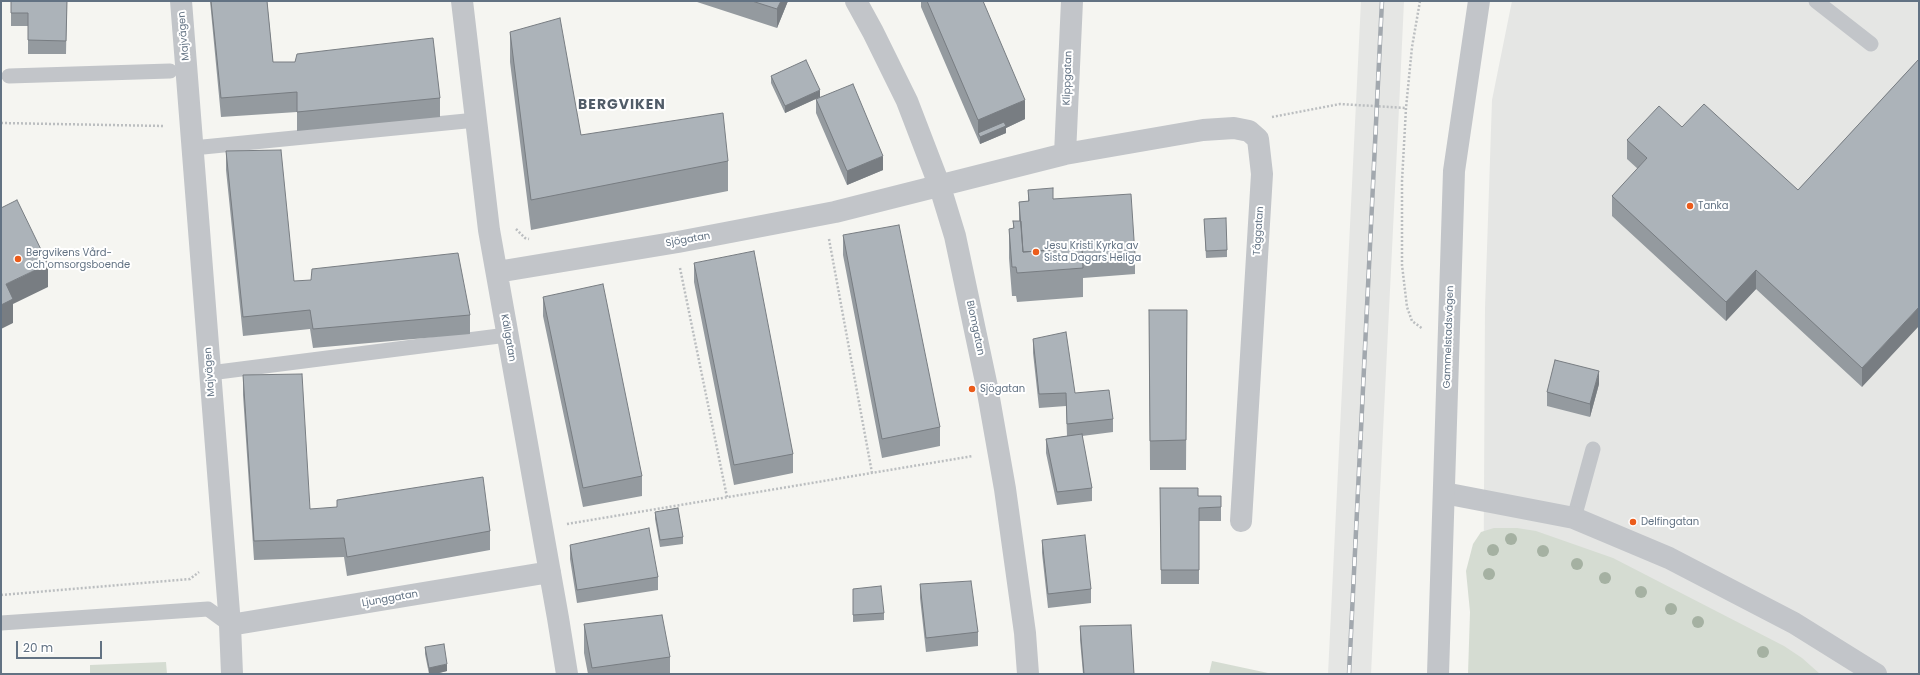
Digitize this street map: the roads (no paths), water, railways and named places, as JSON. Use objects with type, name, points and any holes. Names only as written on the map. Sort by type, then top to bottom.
[{"type":"street","name":"Majvägen","points":[[181,1],[179,71],[192,138],[230,625],[232,674]]},
{"type":"street","name":"Källgatan","points":[[462,1],[489,230],[550,572],[566,674]]},
{"type":"street","name":"Blomgatan","points":[[856,1],[907,101],[940,187],[955,236],[987,386],[1006,497],[1025,633],[1028,674]]},
{"type":"street","name":"Klippgatan","points":[[1065,154],[1072,1]]},
{"type":"street","name":"Gammelstadsvägen","points":[[1438,674],[1454,171],[1479,1]]},
{"type":"street","name":"Tåggatan","points":[[1065,154],[1203,130],[1234,128],[1249,130],[1258,139],[1262,174],[1241,522]]},
{"type":"street","name":"Sjögatan","points":[[497,272],[670,243],[835,212],[940,187],[1065,154]]},
{"type":"street","points":[[1444,493],[1574,518],[1669,558],[1794,623],[1876,674]]},
{"type":"street","name":"Ljunggatan","points":[[230,625],[550,572]]},
{"type":"lane","points":[[1816,1],[1871,44]]},
{"type":"lane","points":[[9,76],[179,71]]},
{"type":"lane","points":[[192,138],[476,120]]},
{"type":"lane","points":[[210,373],[507,335]]},
{"type":"lane","points":[[1574,518],[1594,448]]},
{"type":"lane","points":[[1,623],[208,609],[230,625]]},
{"type":"railway","points":[[1349,674],[1382,1]]},
{"type":"place","name":"Tanka","points":[[1690,206]]},
{"type":"place","name":"Jesu Kristi Kyrka av Sista Dagars Heliga","points":[[1036,252]]},
{"type":"place","name":"Bergvikens Vård- och omsorgsboende","points":[[18,259]]},
{"type":"place","name":"Sjögatan","points":[[972,389]]},
{"type":"place","name":"Delfingatan","points":[[1633,522]]},
{"type":"district","name":"BERGVIKEN","points":[[622,105]]}]
